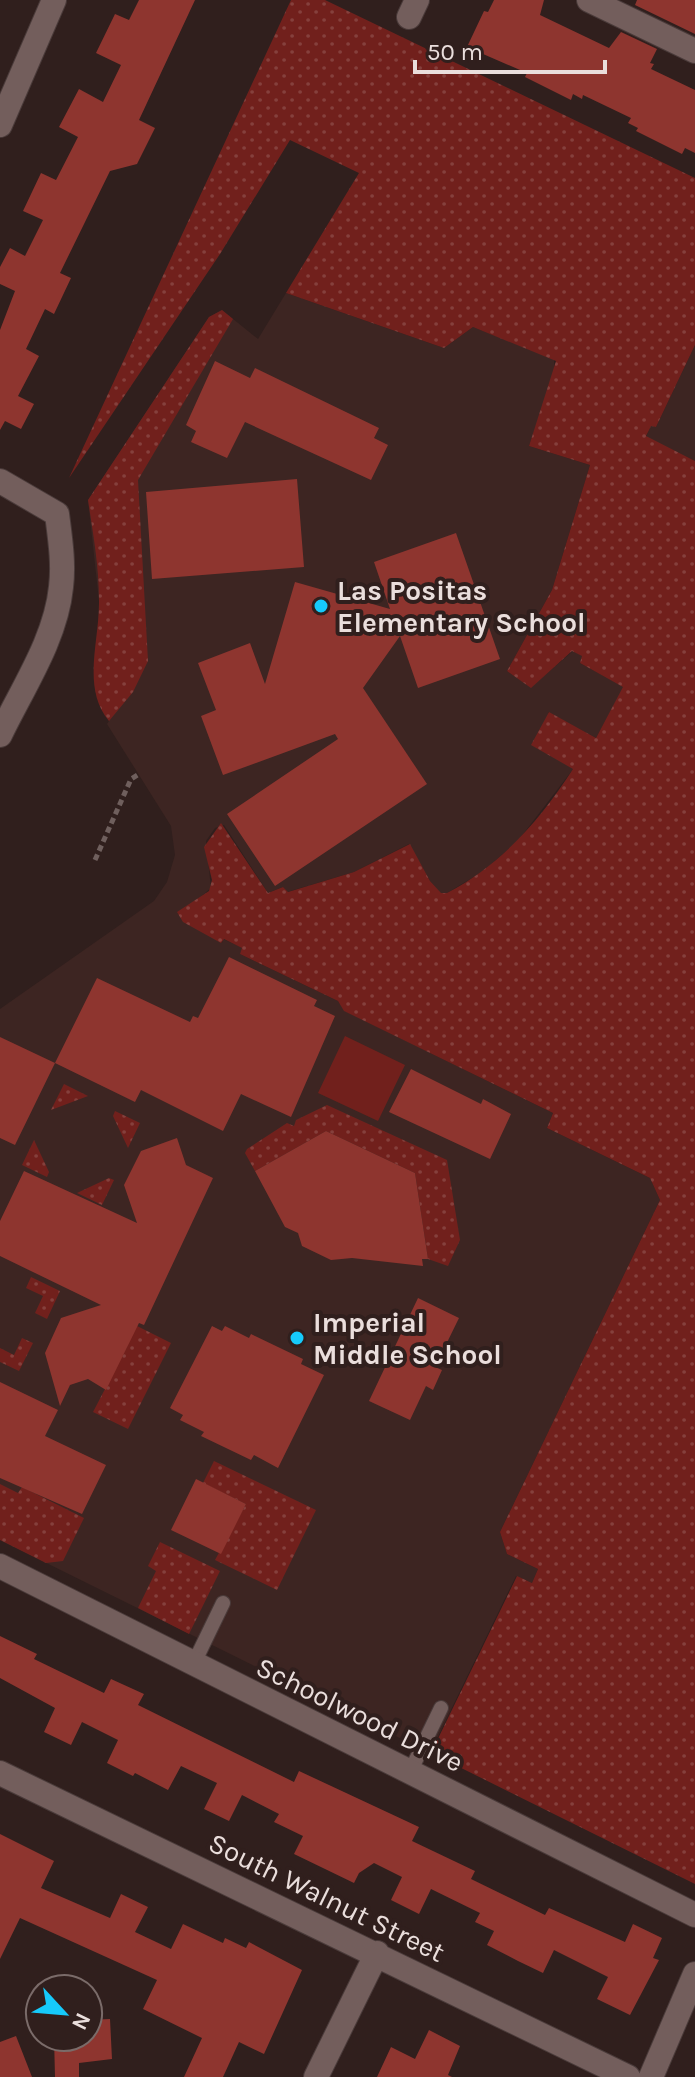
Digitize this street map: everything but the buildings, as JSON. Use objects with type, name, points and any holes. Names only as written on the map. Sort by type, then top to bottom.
[{"type":"street","points":[[0,125],[54,0]]},
{"type":"street","points":[[589,0],[695,51]]},
{"type":"street","points":[[0,481],[57,514],[62,566],[58,606],[0,735]]},
{"type":"street","name":"Schoolwood Drive","points":[[0,1566],[695,1915]]},
{"type":"street","name":"South Walnut Street","points":[[0,1773],[628,2077]]},
{"type":"street","points":[[316,2077],[377,1953]]},
{"type":"street","points":[[651,2077],[695,1974]]},
{"type":"lane","points":[[193,1665],[223,1603]]},
{"type":"lane","points":[[410,1772],[441,1708]]},
{"type":"path","points":[[95,860],[131,779],[139,774]]},
{"type":"shaded area","points":[[291,0],[325,0],[695,178],[695,345],[656,427],[651,426],[646,436],[695,461],[695,1884],[431,1753],[517,1576],[532,1583],[538,1569],[507,1554],[500,1532],[660,1200],[650,1178],[547,1128],[553,1113],[344,1011],[338,1001],[240,954],[242,948],[224,939],[221,943],[183,922],[177,912],[209,891],[212,880],[204,847],[221,823],[268,893],[283,887],[288,892],[354,872],[410,844],[430,881],[441,893],[447,893],[485,869],[518,839],[547,806],[573,769],[531,745],[549,712],[596,738],[623,687],[580,663],[582,656],[572,651],[531,688],[507,671],[552,590],[590,465],[529,446],[556,361],[473,327],[444,348],[286,293],[359,173],[290,140],[220,254],[69,478]]},
{"type":"shaded area","name":"Imperial Middle School","points":[[286,293],[444,348],[473,327],[554,359],[554,374],[529,446],[590,465],[552,590],[507,671],[531,687],[573,651],[583,656],[580,663],[624,687],[596,738],[548,712],[574,768],[517,842],[482,872],[447,893],[441,894],[430,881],[409,844],[354,872],[287,892],[283,887],[268,893],[224,825],[215,828],[206,841],[211,888],[198,899],[222,943],[223,939],[243,948],[240,954],[338,1001],[345,1011],[553,1113],[547,1128],[650,1178],[660,1200],[500,1532],[507,1554],[538,1569],[532,1583],[516,1576],[430,1753],[0,1540],[0,1009],[154,901],[167,882],[175,855],[171,826],[107,724],[109,721],[95,691],[99,601],[88,500],[209,317],[222,310],[258,339]]},
{"type":"shaded area","points":[[222,310],[233,319],[138,480],[148,661],[133,692],[109,721],[101,708],[94,678],[99,588],[88,500],[209,317]]},
{"type":"shaded area","points":[[695,345],[695,461],[646,437],[651,425],[656,427]]},
{"type":"shaded area","points":[[345,1036],[405,1065],[378,1121],[318,1093]]},
{"type":"shaded area","points":[[64,1084],[88,1096],[51,1110]]},
{"type":"shaded area","points":[[327,1105],[447,1160],[460,1240],[448,1266],[428,1259],[415,1173],[326,1131],[255,1171],[245,1153],[247,1149],[287,1123],[294,1126],[296,1120]]},
{"type":"shaded area","points":[[115,1111],[140,1123],[128,1148],[113,1116]]},
{"type":"shaded area","points":[[34,1140],[49,1172],[47,1177],[22,1165]]},
{"type":"shaded area","points":[[109,1178],[114,1180],[102,1205],[77,1193]]},
{"type":"shaded area","points":[[31,1277],[60,1291],[47,1319],[35,1313],[43,1296],[26,1288]]},
{"type":"shaded area","points":[[135,1325],[171,1343],[128,1429],[93,1412]]},
{"type":"shaded area","points":[[22,1338],[33,1343],[19,1371],[0,1362],[0,1348],[14,1355]]},
{"type":"shaded area","points":[[214,1461],[316,1510],[277,1590],[215,1560],[246,1504],[203,1483]]},
{"type":"shaded area","points":[[0,1484],[18,1493],[22,1487],[84,1518],[63,1561],[46,1563],[0,1540]]},
{"type":"shaded area","points":[[160,1542],[220,1571],[189,1634],[138,1608],[156,1571],[148,1566]]},
{"type":"place","name":"Las Positas Elementary School","points":[[321,606]]},
{"type":"place","name":"Imperial Middle School","points":[[297,1338]]}]
